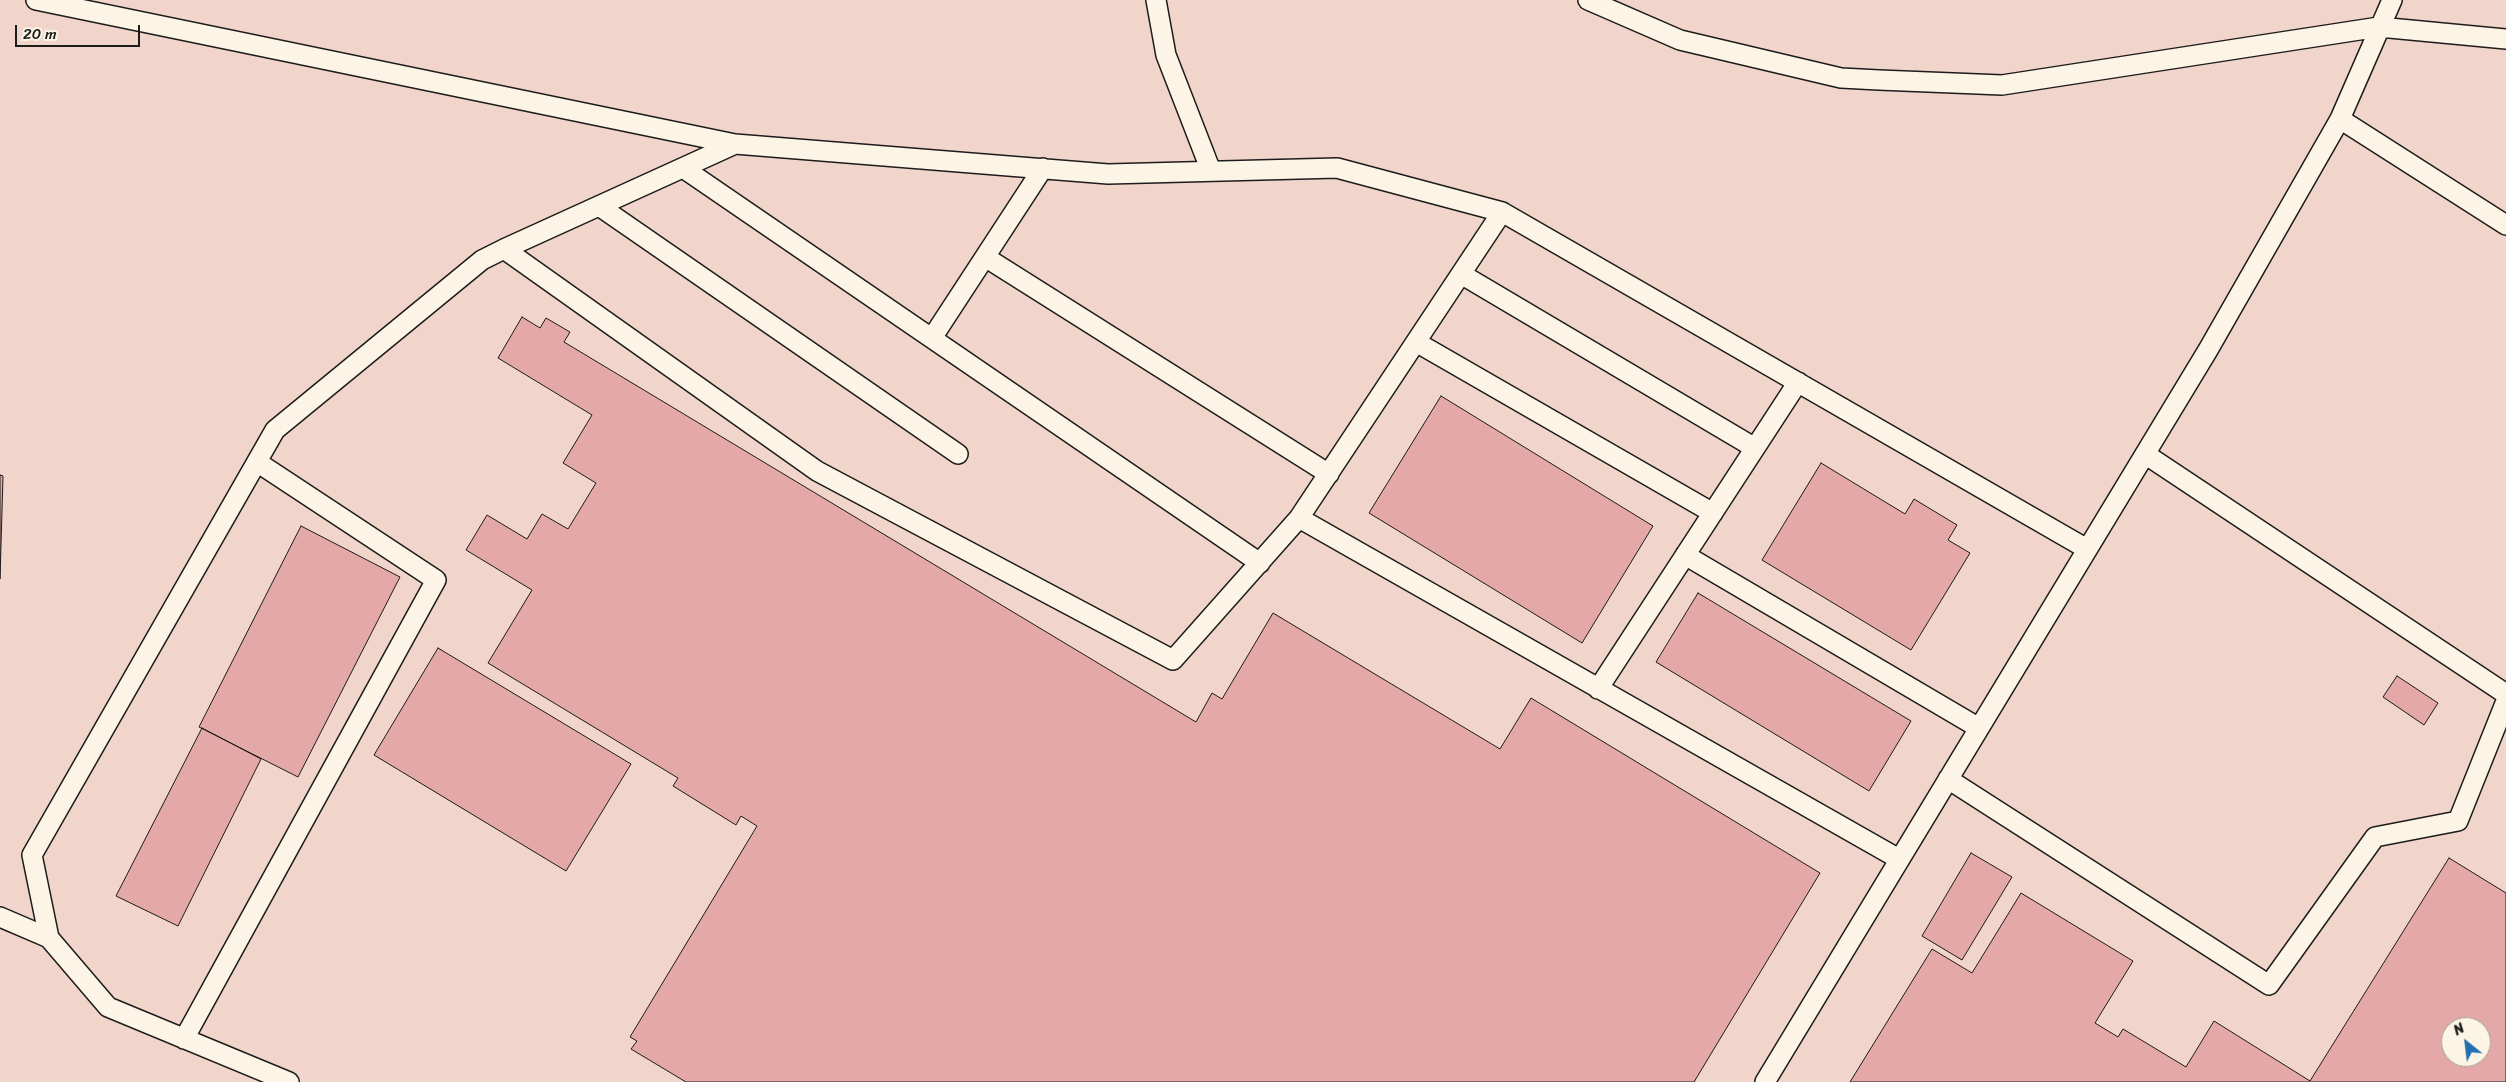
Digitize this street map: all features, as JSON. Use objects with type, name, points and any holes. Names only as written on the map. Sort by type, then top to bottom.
[{"type":"lane","points":[[36,0],[735,144],[1108,174],[1337,168],[1502,212],[2088,549]]},
{"type":"lane","points":[[1156,0],[1166,54],[1211,171]]},
{"type":"lane","points":[[1588,0],[1680,40],[1841,78],[2002,85],[2378,27],[2506,39]]},
{"type":"lane","points":[[1765,1082],[2208,350],[2340,119],[2378,27],[2392,0]]},
{"type":"lane","points":[[2340,119],[2506,225]]},
{"type":"lane","points":[[49,938],[32,855],[275,430],[482,260],[735,144]]},
{"type":"lane","points":[[683,168],[1260,563]]},
{"type":"lane","points":[[932,338],[1043,168]]},
{"type":"lane","points":[[599,206],[958,454]]},
{"type":"lane","points":[[504,249],[817,471],[1173,660],[1299,518],[1502,212]]},
{"type":"lane","points":[[985,257],[1329,474]]},
{"type":"lane","points":[[1461,274],[1755,448]]},
{"type":"lane","points":[[1416,342],[1713,512]]},
{"type":"lane","points":[[1598,689],[1798,382]]},
{"type":"lane","points":[[2145,454],[2506,694]]},
{"type":"lane","points":[[184,1039],[436,580],[257,462]]},
{"type":"lane","points":[[1299,518],[1899,859]]},
{"type":"lane","points":[[1685,555],[1979,728]]},
{"type":"lane","points":[[1948,779],[2269,985],[2375,837],[2458,821],[2506,701]]},
{"type":"lane","points":[[0,916],[49,938],[108,1007],[289,1082]]},
{"type":"shaded area","points":[[0,0],[2506,0],[2506,1082],[0,1082]]},
{"type":"building","points":[[522,317],[540,328],[546,318],[570,332],[564,342],[1196,722],[1212,693],[1222,699],[1273,613],[1500,749],[1531,698],[1820,873],[1694,1082],[686,1082],[631,1049],[637,1041],[630,1037],[757,826],[741,816],[736,825],[673,786],[678,778],[488,663],[532,590],[466,550],[487,515],[527,539],[542,514],[568,529],[596,483],[563,463],[592,415],[498,358]]},
{"type":"building","points":[[1441,396],[1653,526],[1582,643],[1369,513]]},
{"type":"building","points":[[1821,463],[1905,514],[1914,499],[1957,525],[1948,540],[1970,553],[1911,650],[1762,560]]},
{"type":"building","points":[[0,475],[3,476],[0,579]]},
{"type":"building","points":[[301,526],[400,577],[298,777],[199,727]]},
{"type":"building","points":[[1698,593],[1911,721],[1869,791],[1656,662]]},
{"type":"building","points":[[438,648],[631,764],[566,871],[374,755]]},
{"type":"building","points":[[2397,676],[2438,703],[2424,725],[2383,697]]},
{"type":"building","points":[[202,728],[261,759],[178,926],[116,896]]},
{"type":"building","points":[[1971,853],[2012,877],[1962,960],[1922,936]]},
{"type":"building","points":[[2449,858],[2506,893],[2506,1082],[1850,1082],[1932,949],[1972,973],[2021,893],[2133,961],[2095,1023],[2118,1037],[2123,1029],[2186,1067],[2214,1021],[2310,1081]]}]
